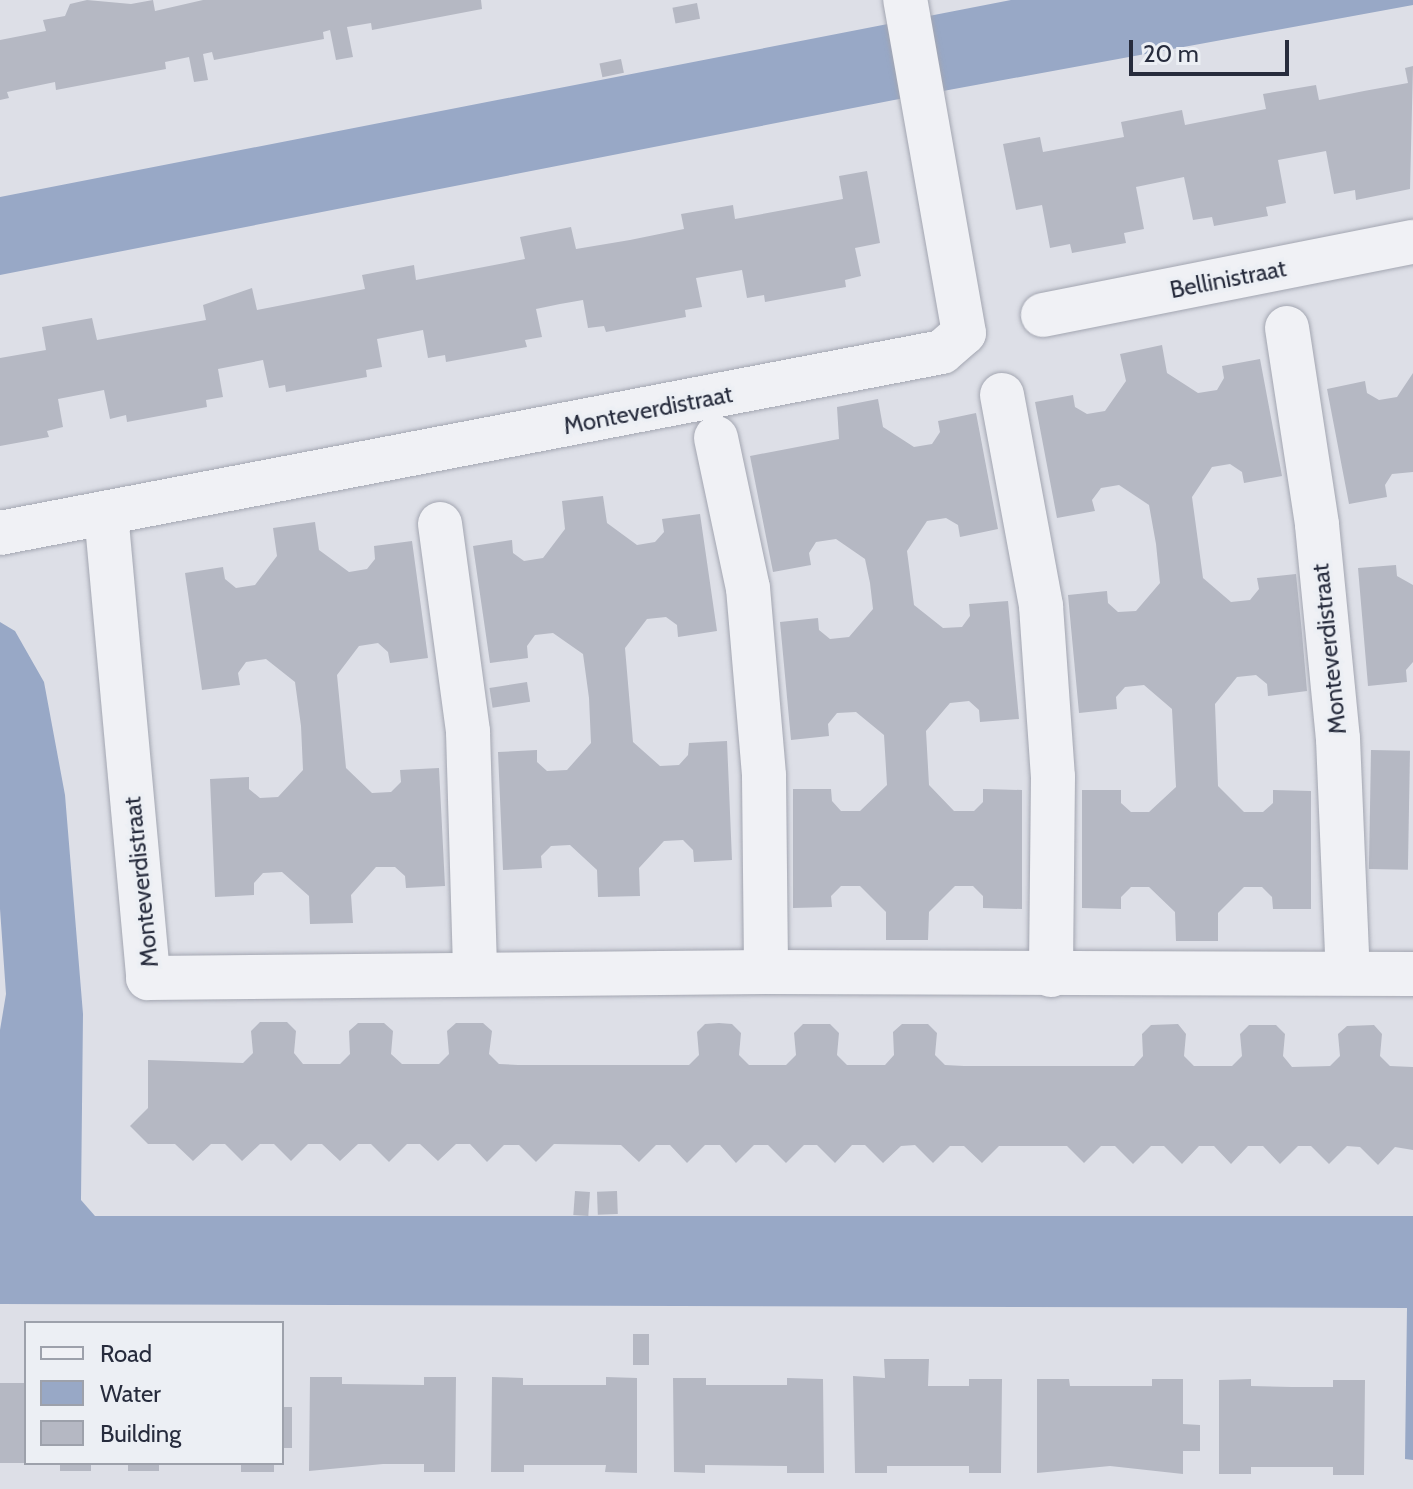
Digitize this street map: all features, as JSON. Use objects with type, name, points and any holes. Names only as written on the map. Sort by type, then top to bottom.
[{"type":"street","name":"Monteverdistraat","points":[[0,533],[942,352],[964,333],[907,6]]},
{"type":"street","name":"Bellinistraat","points":[[1043,315],[1413,242]]},
{"type":"street","name":"Monteverdistraat","points":[[1287,328],[1317,525],[1337,724],[1348,973]]},
{"type":"street","points":[[1002,395],[1041,606],[1053,777],[1051,975]]},
{"type":"street","name":"Monteverdistraat","points":[[716,438],[748,588],[764,776],[766,972]]},
{"type":"street","name":"Monteverdistraat","points":[[106,513],[148,978],[766,972],[1413,974]]},
{"type":"street","points":[[440,524],[468,732],[475,974]]},
{"type":"water","points":[[1011,0],[1413,0],[1413,5],[894,100],[0,275],[0,197]]},
{"type":"water","points":[[0,622],[15,631],[44,682],[65,795],[83,1014],[81,1200],[95,1216],[1413,1216],[1413,1460],[1405,1459],[1407,1308],[0,1304],[0,1030],[6,994],[0,909]]},
{"type":"building","points":[[87,0],[131,4],[153,0],[155,11],[203,0],[481,0],[482,9],[372,30],[371,23],[347,27],[353,57],[336,60],[330,30],[323,32],[324,39],[214,60],[212,52],[203,54],[208,80],[194,82],[189,57],[165,62],[166,69],[56,90],[55,82],[7,92],[9,98],[0,100],[0,40],[46,31],[43,20],[65,16],[70,4]]},
{"type":"building","points":[[697,3],[700,19],[676,23],[672,8]]},
{"type":"building","points":[[621,59],[624,73],[602,77],[599,64]]},
{"type":"building","points":[[1413,66],[1410,189],[1356,200],[1355,190],[1334,194],[1326,151],[1278,160],[1286,203],[1266,207],[1268,216],[1214,226],[1212,217],[1193,220],[1184,177],[1136,187],[1144,229],[1124,233],[1126,243],[1072,253],[1070,244],[1050,248],[1042,205],[1016,210],[1003,144],[1040,137],[1043,152],[1124,137],[1121,122],[1182,110],[1185,125],[1266,109],[1263,94],[1316,85],[1319,100],[1408,83],[1405,68]]},
{"type":"building","points":[[867,171],[880,243],[855,248],[861,276],[845,280],[846,287],[765,302],[764,295],[747,298],[742,270],[696,278],[702,307],[685,310],[686,317],[606,332],[604,326],[588,328],[583,300],[560,304],[536,309],[542,337],[525,340],[527,347],[446,362],[445,355],[428,358],[423,330],[377,339],[382,367],[366,370],[367,377],[286,392],[285,385],[269,388],[263,360],[218,369],[223,397],[206,400],[207,407],[127,422],[126,415],[110,419],[104,390],[58,399],[63,427],[47,431],[49,437],[0,446],[0,358],[46,350],[42,327],[92,318],[97,340],[206,320],[203,305],[252,288],[257,310],[365,289],[362,275],[414,265],[416,280],[525,259],[520,237],[571,227],[576,249],[630,240],[684,229],[681,214],[733,205],[735,219],[843,199],[839,176]]},
{"type":"building","points":[[1162,345],[1167,373],[1198,393],[1217,390],[1224,378],[1222,366],[1260,359],[1282,476],[1244,483],[1242,472],[1230,464],[1212,467],[1192,497],[1203,578],[1231,602],[1250,600],[1259,589],[1257,578],[1296,574],[1302,633],[1307,691],[1268,696],[1267,684],[1256,675],[1237,677],[1215,704],[1218,786],[1244,812],[1263,812],[1273,803],[1273,790],[1311,791],[1311,909],[1273,909],[1272,897],[1262,887],[1244,887],[1218,913],[1218,941],[1176,941],[1175,912],[1149,887],[1131,887],[1121,897],[1121,909],[1082,908],[1082,790],[1121,790],[1121,803],[1131,812],[1149,812],[1176,787],[1172,709],[1144,685],[1125,687],[1116,697],[1117,709],[1079,713],[1068,595],[1107,591],[1108,603],[1118,612],[1136,611],[1160,583],[1156,544],[1149,505],[1119,485],[1101,488],[1092,500],[1095,511],[1057,518],[1035,402],[1073,395],[1075,407],[1087,414],[1105,411],[1126,381],[1120,354]]},
{"type":"building","points":[[1413,373],[1413,472],[1392,474],[1385,485],[1387,497],[1349,504],[1327,389],[1365,381],[1367,393],[1379,400],[1397,397]]},
{"type":"building","points":[[878,399],[883,427],[914,447],[932,444],[940,432],[938,421],[976,413],[998,529],[960,537],[958,525],[946,518],[927,521],[907,551],[914,605],[943,628],[962,627],[970,616],[969,604],[1008,601],[1019,719],[980,722],[979,710],[969,701],[950,703],[926,731],[929,785],[954,811],[974,811],[983,802],[983,789],[1022,790],[1022,909],[983,908],[983,896],[973,886],[955,886],[929,912],[928,940],[886,940],[886,912],[860,886],[841,886],[831,896],[832,907],[793,908],[793,789],[831,789],[832,801],[841,811],[860,811],[887,785],[884,735],[856,712],[837,713],[828,724],[829,736],[791,740],[780,622],[818,618],[819,630],[830,639],[849,637],[873,609],[865,559],[836,539],[816,542],[809,553],[811,565],[773,572],[750,456],[839,439],[837,407]]},
{"type":"building","points":[[603,496],[607,523],[637,545],[655,542],[664,532],[662,519],[700,514],[717,631],[678,637],[677,625],[666,617],[647,619],[625,648],[633,742],[660,766],[679,765],[688,755],[689,743],[727,741],[732,860],[694,862],[693,850],[683,840],[664,841],[639,868],[640,896],[598,897],[597,870],[570,845],[551,846],[541,856],[542,868],[503,870],[498,752],[537,750],[537,762],[547,771],[567,770],[591,743],[589,698],[583,654],[553,633],[535,635],[527,646],[528,658],[490,663],[473,546],[512,540],[513,553],[524,561],[543,558],[565,529],[562,501]]},
{"type":"building","points":[[315,522],[319,550],[349,572],[367,569],[375,559],[374,546],[412,541],[428,658],[390,663],[388,652],[378,643],[359,646],[337,675],[346,768],[372,793],[391,792],[401,782],[400,770],[439,768],[445,886],[406,888],[405,876],[395,867],[376,867],[351,895],[353,923],[310,924],[309,896],[282,872],[263,873],[254,883],[254,895],[215,897],[210,779],[249,777],[249,789],[260,798],[278,797],[303,770],[301,726],[295,682],[266,659],[246,662],[238,673],[240,685],[202,690],[185,573],[223,567],[225,579],[236,588],[255,585],[277,556],[273,528]]},
{"type":"building","points":[[1396,565],[1397,576],[1413,585],[1413,662],[1406,670],[1407,682],[1368,686],[1358,568]]},
{"type":"building","points":[[527,682],[530,702],[493,708],[489,688]]},
{"type":"building","points":[[1371,750],[1410,751],[1408,870],[1369,869]]},
{"type":"building","points":[[260,1022],[287,1022],[296,1031],[294,1053],[303,1064],[340,1064],[350,1054],[349,1031],[358,1023],[384,1023],[393,1031],[391,1054],[402,1064],[439,1064],[449,1054],[447,1031],[456,1023],[483,1023],[492,1031],[489,1054],[499,1064],[518,1065],[689,1065],[699,1055],[697,1032],[705,1024],[719,1023],[732,1024],[741,1033],[739,1055],[749,1065],[786,1065],[796,1055],[794,1033],[803,1024],[830,1024],[839,1033],[837,1055],[847,1065],[885,1065],[894,1055],[893,1032],[902,1024],[928,1024],[937,1033],[935,1055],[945,1065],[1134,1066],[1143,1056],[1142,1034],[1151,1025],[1178,1024],[1186,1034],[1184,1056],[1194,1066],[1232,1066],[1242,1056],[1240,1034],[1249,1025],[1276,1025],[1285,1034],[1283,1056],[1292,1067],[1330,1066],[1340,1056],[1338,1034],[1347,1026],[1374,1025],[1382,1034],[1380,1056],[1390,1066],[1413,1067],[1413,1150],[1395,1147],[1378,1165],[1360,1147],[1347,1146],[1329,1164],[1311,1146],[1298,1146],[1280,1164],[1263,1146],[1248,1146],[1231,1164],[1214,1146],[1199,1146],[1182,1164],[1164,1146],[1151,1146],[1133,1164],[1115,1146],[1101,1146],[1084,1163],[1067,1146],[999,1146],[982,1163],[964,1146],[950,1146],[933,1163],[915,1145],[901,1146],[883,1163],[865,1145],[852,1145],[835,1163],[817,1145],[804,1145],[786,1163],[768,1145],[754,1145],[736,1163],[720,1145],[705,1145],[687,1163],[670,1145],[656,1145],[639,1162],[621,1145],[554,1144],[536,1162],[519,1145],[504,1145],[487,1162],[470,1144],[456,1144],[438,1161],[420,1144],[407,1144],[389,1162],[371,1144],[358,1144],[340,1161],[322,1144],[308,1144],[291,1161],[274,1144],[260,1144],[242,1161],[225,1144],[211,1144],[193,1161],[175,1144],[148,1144],[130,1126],[148,1108],[148,1060],[243,1063],[253,1053],[251,1031]]},
{"type":"building","points":[[575,1191],[590,1192],[588,1216],[573,1215]]},
{"type":"building","points":[[617,1191],[618,1214],[598,1215],[597,1192]]},
{"type":"building","points":[[633,1334],[649,1334],[649,1365],[633,1365]]},
{"type":"building","points":[[884,1359],[929,1359],[928,1386],[969,1386],[969,1379],[1002,1379],[1001,1473],[969,1473],[969,1466],[887,1466],[887,1473],[855,1473],[853,1376],[885,1378]]},
{"type":"building","points":[[310,1377],[342,1377],[342,1384],[424,1385],[424,1377],[456,1377],[455,1472],[424,1472],[424,1464],[383,1464],[309,1471]]},
{"type":"building","points":[[492,1377],[523,1378],[523,1385],[606,1385],[606,1377],[637,1378],[637,1473],[605,1472],[606,1465],[524,1465],[524,1472],[491,1472]]},
{"type":"building","points":[[673,1378],[706,1378],[706,1385],[787,1385],[787,1378],[823,1379],[824,1473],[787,1473],[787,1466],[705,1465],[705,1473],[674,1472]]},
{"type":"building","points":[[1037,1379],[1069,1379],[1070,1386],[1152,1386],[1152,1379],[1183,1379],[1183,1424],[1200,1425],[1200,1451],[1183,1451],[1183,1474],[1110,1466],[1037,1473]]},
{"type":"building","points":[[1251,1379],[1251,1386],[1292,1387],[1333,1387],[1333,1380],[1365,1380],[1364,1475],[1333,1475],[1333,1467],[1251,1467],[1251,1474],[1219,1474],[1219,1380]]},
{"type":"building","points":[[0,1383],[24,1383],[24,1463],[0,1463]]},
{"type":"building","points":[[284,1407],[292,1407],[292,1448],[284,1448]]},
{"type":"building","points":[[60,1465],[91,1465],[91,1471],[60,1471]]},
{"type":"building","points":[[128,1465],[159,1465],[159,1471],[128,1471]]},
{"type":"building","points":[[241,1465],[274,1465],[274,1472],[241,1472]]}]
